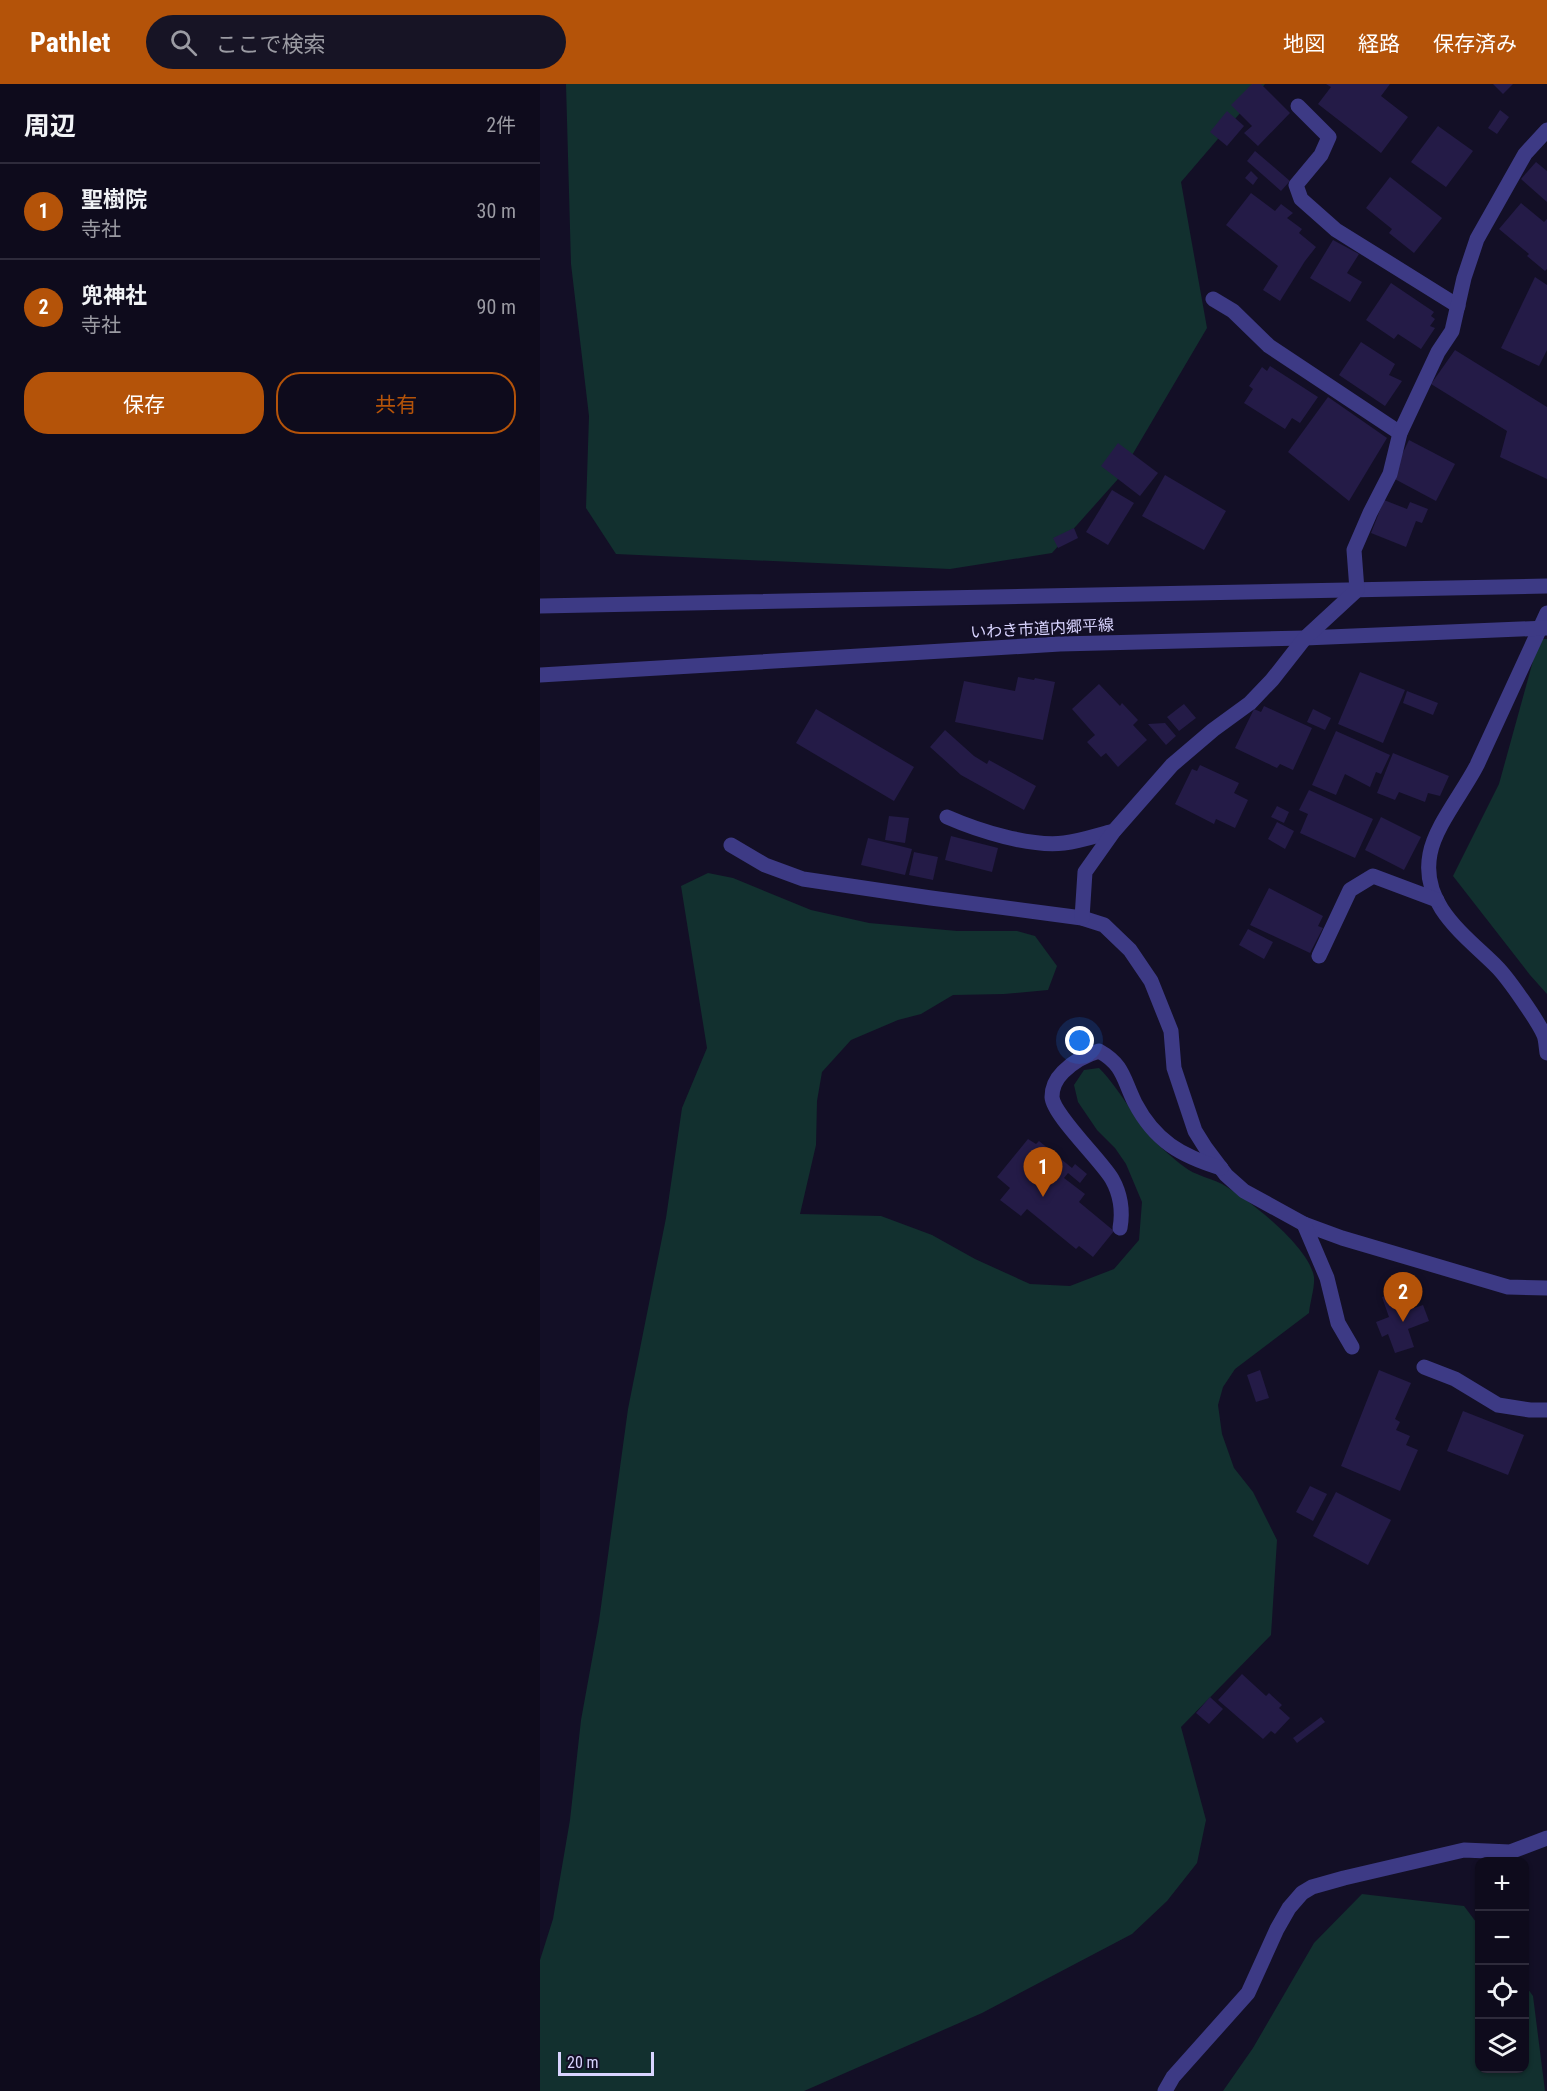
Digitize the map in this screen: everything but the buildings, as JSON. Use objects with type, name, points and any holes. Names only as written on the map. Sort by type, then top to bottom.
[{"type":"street","points":[[1298,106],[1329,137],[1321,155],[1296,185],[1301,199],[1336,230],[1458,306]]},
{"type":"street","points":[[1082,918],[1085,872],[1114,831],[1172,765],[1213,730],[1250,703],[1272,680],[1305,638],[1356,590],[1354,550],[1390,474],[1400,433],[1438,352],[1452,331],[1464,278],[1477,239],[1525,154],[1547,130]]},
{"type":"street","points":[[1214,298],[1233,311],[1269,346],[1400,433]]},
{"type":"street","name":"いわき市道内郷平線","points":[[540,606],[1547,586]]},
{"type":"street","points":[[1547,613],[1543,628],[1466,788],[1440,827],[1430,854],[1430,878],[1444,914],[1467,940],[1498,968],[1511,985],[1544,1035],[1547,1053]]},
{"type":"street","name":"いわき市道内郷平線","points":[[540,675],[1060,644],[1305,638],[1543,628]]},
{"type":"street","points":[[948,817],[1012,838],[1036,842],[1064,843],[1114,831]]},
{"type":"street","points":[[731,845],[765,865],[803,879],[1082,918],[1104,925],[1130,950],[1151,981],[1171,1031],[1174,1068],[1196,1131],[1221,1168],[1244,1191],[1304,1224],[1342,1238],[1509,1287],[1547,1288]]},
{"type":"street","points":[[1319,956],[1350,890],[1373,876],[1437,900]]},
{"type":"street","points":[[1120,1228],[1123,1212],[1112,1179],[1053,1103],[1052,1096],[1058,1077],[1070,1065],[1083,1057],[1099,1051],[1112,1059],[1120,1068],[1136,1105],[1152,1129],[1178,1151],[1194,1160],[1221,1168]]},
{"type":"street","points":[[1304,1224],[1327,1278],[1338,1323],[1352,1347]]},
{"type":"street","points":[[1424,1367],[1455,1379],[1498,1405],[1547,1410]]},
{"type":"street","points":[[1165,2091],[1173,2077],[1248,1993],[1277,1929],[1289,1908],[1302,1893],[1323,1884],[1464,1850],[1510,1852],[1547,1838]]},
{"type":"green space","points":[[566,84],[1265,84],[1181,182],[1207,328],[1118,479],[1052,553],[950,569],[616,554],[586,508],[589,416],[571,264]]},
{"type":"green space","points":[[1539,639],[1547,639],[1547,994],[1453,876],[1499,784]]},
{"type":"green space","points":[[708,873],[733,878],[811,910],[869,923],[957,931],[1017,931],[1035,936],[1057,966],[1048,990],[953,995],[921,1014],[898,1020],[851,1040],[822,1072],[817,1101],[816,1145],[800,1214],[881,1216],[932,1235],[975,1259],[1030,1284],[1070,1286],[1114,1269],[1139,1240],[1142,1202],[1126,1164],[1115,1148],[1097,1130],[1078,1102],[1074,1085],[1084,1070],[1099,1068],[1154,1141],[1188,1170],[1222,1184],[1247,1200],[1276,1224],[1301,1252],[1310,1265],[1314,1277],[1309,1313],[1235,1369],[1223,1387],[1218,1405],[1222,1434],[1234,1468],[1253,1492],[1277,1540],[1271,1635],[1181,1727],[1206,1820],[1197,1863],[1167,1901],[1132,1934],[982,2013],[804,2091],[540,2091],[540,1960],[553,1919],[570,1820],[581,1720],[599,1621],[628,1409],[666,1218],[682,1108],[707,1048],[681,886]]},
{"type":"green space","points":[[1362,1894],[1464,1906],[1475,1921],[1475,2073],[1529,2073],[1529,1990],[1533,1996],[1545,2091],[1223,2091],[1253,2048],[1314,1943]]},
{"type":"place","name":"聖樹院","points":[[1043,1197]]},
{"type":"place","name":"兜神社","points":[[1403,1322]]}]
